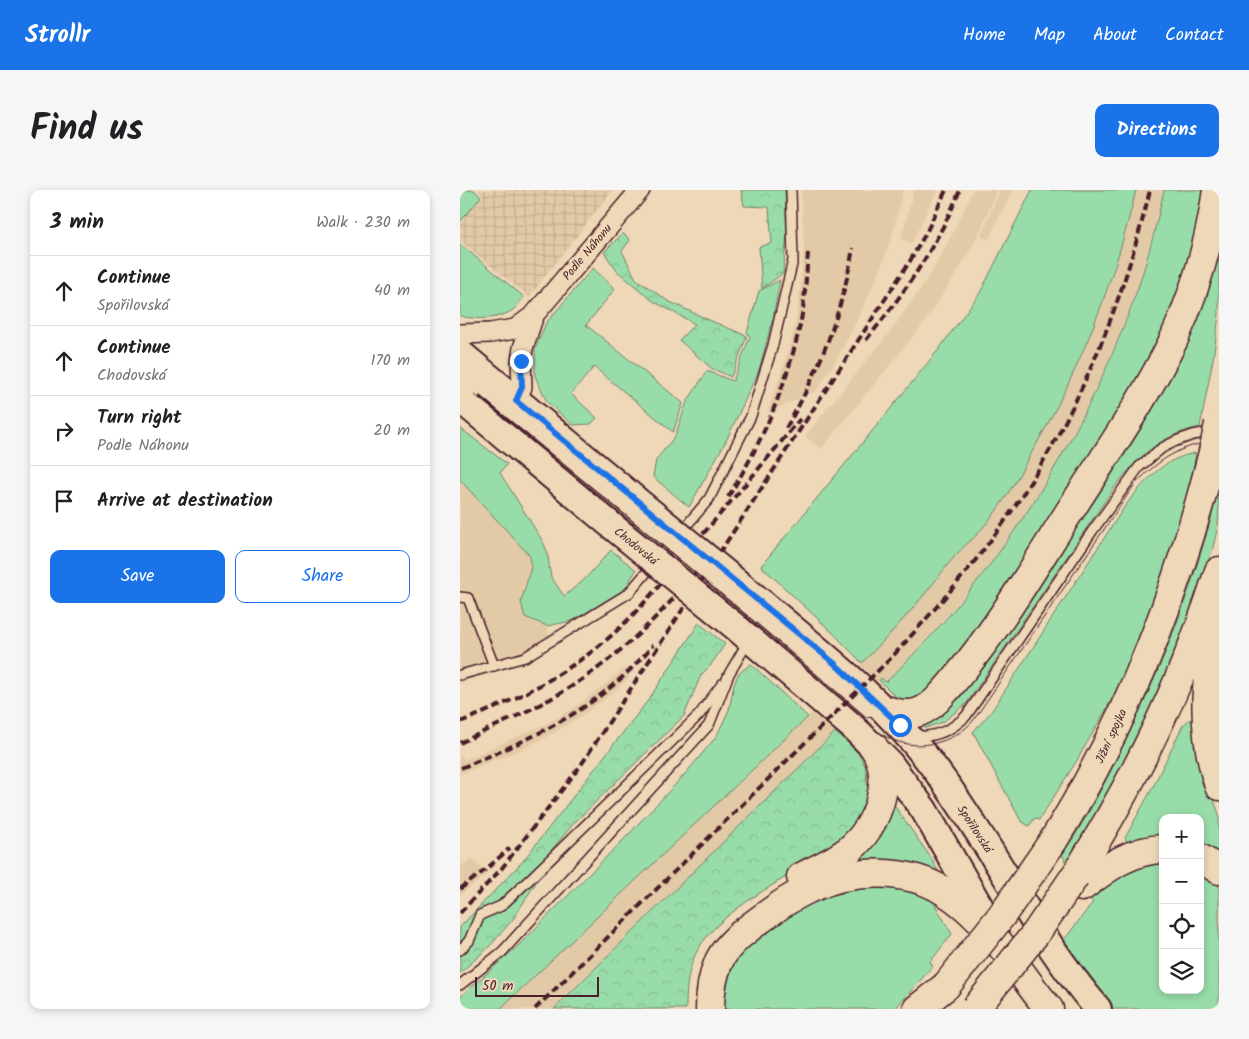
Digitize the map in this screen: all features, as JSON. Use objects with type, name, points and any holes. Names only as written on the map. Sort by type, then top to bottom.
[{"type":"highway","points":[[694,1009],[695,988],[699,968],[707,950],[720,934],[737,918],[778,889],[840,856],[856,843],[863,834],[879,804],[883,785],[887,728],[928,708],[938,700],[991,634],[1055,534],[1128,419],[1174,338],[1202,264],[1217,190]]},
{"type":"highway","name":"Jižní spojka","points":[[926,1009],[1002,915],[1053,841],[1093,774],[1145,663],[1170,597],[1190,538],[1216,442],[1219,424]]},
{"type":"highway","points":[[975,1009],[1036,932],[1079,882],[1154,734],[1198,634],[1219,571]]},
{"type":"highway","points":[[1219,590],[1206,685],[1206,702],[1212,764],[1219,786]]},
{"type":"highway","points":[[1079,882],[1122,859],[1147,850],[1159,849]]},
{"type":"highway","points":[[1202,859],[1219,870]]},
{"type":"highway","points":[[710,1009],[711,988],[716,970],[720,960],[736,939],[784,903],[814,886],[834,880],[859,876],[891,875],[907,876],[931,884],[951,896],[1003,946]]},
{"type":"highway","name":"Spořilovská","points":[[1003,946],[1031,988],[1049,1009]]},
{"type":"highway","points":[[917,1009],[946,986]]},
{"type":"main road","name":"Chodovská","points":[[460,353],[503,415],[624,511],[750,621],[812,691]]},
{"type":"main road","name":"Chodovská","points":[[460,400],[503,415],[624,511],[750,621],[834,663]]},
{"type":"main road","name":"Spořilovská","points":[[834,663],[887,728],[954,796],[1067,971],[1098,1009]]},
{"type":"main road","name":"Spořilovská","points":[[812,691],[887,728]]},
{"type":"main road","name":"Spořilovská","points":[[887,728],[890,764],[924,810],[1003,946]]},
{"type":"street","name":"Podle Náhonu","points":[[460,334],[490,333],[515,329],[534,315],[640,190]]},
{"type":"street","name":"Podle Náhonu","points":[[503,415],[522,387],[521,361],[523,348],[534,315]]},
{"type":"lane","points":[[460,675],[525,657],[629,593],[709,498],[751,416],[773,345],[793,260],[791,190]]},
{"type":"lane","points":[[460,372],[503,415]]},
{"type":"lane","points":[[460,383],[503,415]]},
{"type":"lane","points":[[460,985],[502,952],[710,725],[750,621],[887,728],[924,736],[944,732],[966,716],[1093,530],[1139,467],[1162,448],[1193,435],[1216,442]]},
{"type":"lane","points":[[460,596],[468,598],[494,666]]},
{"type":"lane","points":[[460,950],[469,941],[480,915],[501,906],[530,879],[699,715],[729,674]]},
{"type":"shaded area","points":[[477,190],[612,191],[529,297],[460,241],[460,224],[483,196]]},
{"type":"shaded area","points":[[801,190],[903,190],[892,236],[881,268],[855,325],[837,358],[816,391],[767,413],[784,366],[795,327],[804,248]]},
{"type":"shaded area","points":[[914,190],[937,190],[912,243],[901,239]]},
{"type":"shaded area","points":[[973,190],[997,190],[979,233],[964,261],[925,322],[821,449],[805,436],[911,303],[951,237]]},
{"type":"shaded area","points":[[1000,190],[1013,190],[988,240],[981,236]]},
{"type":"shaded area","points":[[1136,190],[1164,190],[1139,284],[1119,338],[1087,408],[1048,480],[1027,513],[978,580],[903,666],[554,1009],[500,1009],[796,729],[881,644],[956,554],[981,531],[1025,465],[1078,364],[1113,276]]},
{"type":"shaded area","points":[[460,480],[530,556],[531,567],[523,590],[525,617],[547,626],[551,648],[519,665],[460,683]]},
{"type":"shaded area","points":[[623,670],[630,677],[610,695],[581,716],[524,748],[460,774],[460,755],[464,760],[546,724],[574,708]]},
{"type":"shaded area","points":[[472,858],[487,875],[460,895],[460,867]]},
{"type":"green space","points":[[460,190],[474,190],[481,197],[460,222]]},
{"type":"green space","points":[[741,190],[785,190],[787,235],[783,273],[762,289],[759,247],[772,243],[769,207],[744,206]]},
{"type":"green space","points":[[1032,190],[1136,190],[1106,292],[1094,325],[1065,390],[1002,503],[988,522],[959,552],[920,600],[862,663],[832,632],[761,566],[939,349],[980,293]]},
{"type":"green space","points":[[1164,190],[1211,190],[1170,331],[1045,535],[935,688],[905,706],[879,680],[881,678],[886,682],[927,640],[966,595],[1002,548],[1036,498],[1066,448],[1094,395],[1118,341],[1143,273]]},
{"type":"green space","points":[[623,233],[630,240],[622,251],[636,279],[668,301],[747,336],[731,377],[711,368],[679,340],[695,324],[653,301],[617,271],[604,252]]},
{"type":"green space","points":[[460,244],[524,297],[514,309],[508,313],[488,318],[460,316]]},
{"type":"green space","points":[[1219,250],[1219,315],[1200,427],[1173,435],[1162,441],[1151,448],[1132,466],[1114,488],[966,704],[943,722],[925,728],[923,723],[940,715],[958,699],[1003,640],[1135,436],[1175,363]]},
{"type":"green space","points":[[593,268],[615,289],[586,325],[683,403],[673,432],[594,367],[571,394],[597,418],[591,424],[573,425],[547,402],[535,376],[535,349],[546,323]]},
{"type":"green space","points":[[780,280],[773,318],[759,370],[727,439],[689,507],[653,477],[656,460],[675,436],[687,402],[707,371],[733,381],[750,336],[747,333],[759,291]]},
{"type":"green space","points":[[460,428],[507,464],[500,473],[542,540],[547,551],[551,577],[564,596],[583,581],[611,550],[636,570],[625,589],[572,621],[547,626],[525,617],[521,602],[531,567],[530,556],[460,480]]},
{"type":"green space","points":[[1196,453],[1189,491],[1168,560],[1139,643],[1119,687],[1076,762],[1039,820],[1035,818],[1029,826],[1021,821],[973,732],[991,712],[1132,497],[1155,472],[1174,460]]},
{"type":"green space","points":[[1219,487],[1218,525],[1213,546],[1180,641],[1152,707],[1121,771],[1067,863],[1062,855],[1086,817],[1107,777],[1165,654],[1200,555]]},
{"type":"green space","points":[[699,623],[725,644],[710,666],[701,675],[684,716],[574,823],[550,852],[535,884],[514,918],[489,947],[460,973],[460,927],[523,861],[649,699]]},
{"type":"green space","points":[[751,664],[808,717],[500,1009],[460,1009],[460,997],[519,945],[627,836],[686,773],[716,737],[729,710],[734,684],[739,673]]},
{"type":"green space","points":[[1190,719],[1196,726],[1209,788],[1219,814],[1219,857],[1204,848],[1204,814],[1159,814],[1159,838],[1127,842],[1125,838],[1153,787],[1183,725]]},
{"type":"green space","points":[[835,732],[858,754],[865,766],[866,782],[872,783],[858,820],[850,833],[839,844],[746,902],[714,929],[702,944],[693,960],[687,984],[686,1009],[554,1009]]},
{"type":"green space","points":[[891,801],[931,858],[943,880],[857,862],[856,860]]},
{"type":"green space","points":[[1159,861],[1159,994],[1204,994],[1204,873],[1219,886],[1219,1009],[1111,1009],[1061,944],[1093,902],[1089,898],[1114,874]]},
{"type":"green space","points":[[892,883],[937,898],[934,903],[952,934],[930,962],[933,966],[895,1009],[719,1009],[724,974],[742,949],[819,894]]},
{"type":"tram line","points":[[475,395],[802,664],[877,731],[893,740],[914,745],[925,745],[946,740],[965,729],[973,721],[1135,484],[1154,467],[1173,454],[1194,445],[1219,441]]},
{"type":"railway","points":[[460,913],[502,868],[581,765],[910,261],[927,231],[946,190]]},
{"type":"railway","points":[[866,340],[919,269],[941,231],[960,190]]},
{"type":"railway","points":[[535,1009],[893,656],[972,565],[1015,506],[1060,432],[1079,393],[1113,314],[1127,273],[1150,190]]},
{"type":"railway","points":[[786,428],[809,385],[828,341],[843,296],[853,248]]},
{"type":"railway","points":[[728,497],[762,436],[788,370],[802,316],[808,253]]},
{"type":"railway","points":[[460,722],[497,707],[550,680],[583,658],[612,635],[658,587],[800,419]]},
{"type":"railway","points":[[460,743],[554,697],[603,664],[654,619],[714,551]]},
{"type":"railway","points":[[461,768],[515,745],[565,719],[611,687],[653,645]]},
{"type":"railway","points":[[460,889],[510,848]]},
{"type":"route","points":[[521,361],[522,387],[516,401],[834,663],[900,725]]}]
